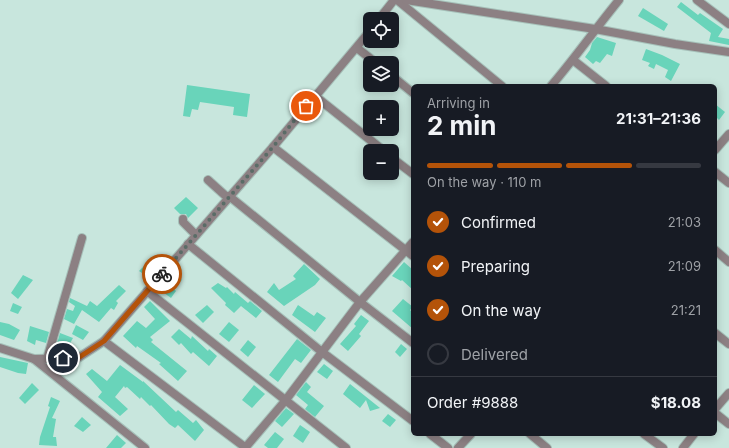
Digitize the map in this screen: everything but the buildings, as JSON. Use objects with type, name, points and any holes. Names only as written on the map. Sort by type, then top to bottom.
[{"type":"street","points":[[385,12],[394,0]]},
{"type":"street","points":[[397,0],[500,84]]},
{"type":"street","points":[[406,0],[595,29],[675,44],[729,52]]},
{"type":"street","points":[[553,84],[619,0]]},
{"type":"street","points":[[697,0],[729,24]]},
{"type":"street","points":[[0,348],[34,359],[78,358],[104,341],[273,147],[363,40]]},
{"type":"street","points":[[357,48],[367,56]]},
{"type":"street","points":[[573,60],[603,84]]},
{"type":"street","points":[[399,82],[411,91]]},
{"type":"street","points":[[315,96],[375,144]]},
{"type":"street","points":[[717,148],[729,134]]},
{"type":"street","points":[[273,147],[411,254]]},
{"type":"street","points":[[399,163],[411,172]]},
{"type":"street","points":[[717,174],[729,183]]},
{"type":"street","points":[[208,180],[411,341]]},
{"type":"street","points":[[183,219],[183,222],[196,235]]},
{"type":"street","points":[[47,359],[82,238]]},
{"type":"street","points":[[188,244],[322,352],[411,419]]},
{"type":"street","points":[[104,341],[245,448],[285,401],[360,302],[411,244]]},
{"type":"street","points":[[717,252],[729,262]]},
{"type":"street","points":[[148,291],[346,448]]},
{"type":"street","points":[[717,335],[729,344]]},
{"type":"street","points":[[34,359],[145,448]]},
{"type":"street","points":[[717,407],[729,393]]},
{"type":"street","points":[[717,415],[729,424]]},
{"type":"street","points":[[433,436],[448,448]]},
{"type":"street","points":[[458,448],[469,436]]},
{"type":"street","points":[[532,436],[547,448]]},
{"type":"street","points":[[647,436],[663,448]]},
{"type":"street","points":[[682,448],[692,436]]},
{"type":"way so far","points":[[162,274],[273,147],[306,106]]},
{"type":"route","points":[[63,358],[78,358],[104,341],[162,274]]}]
